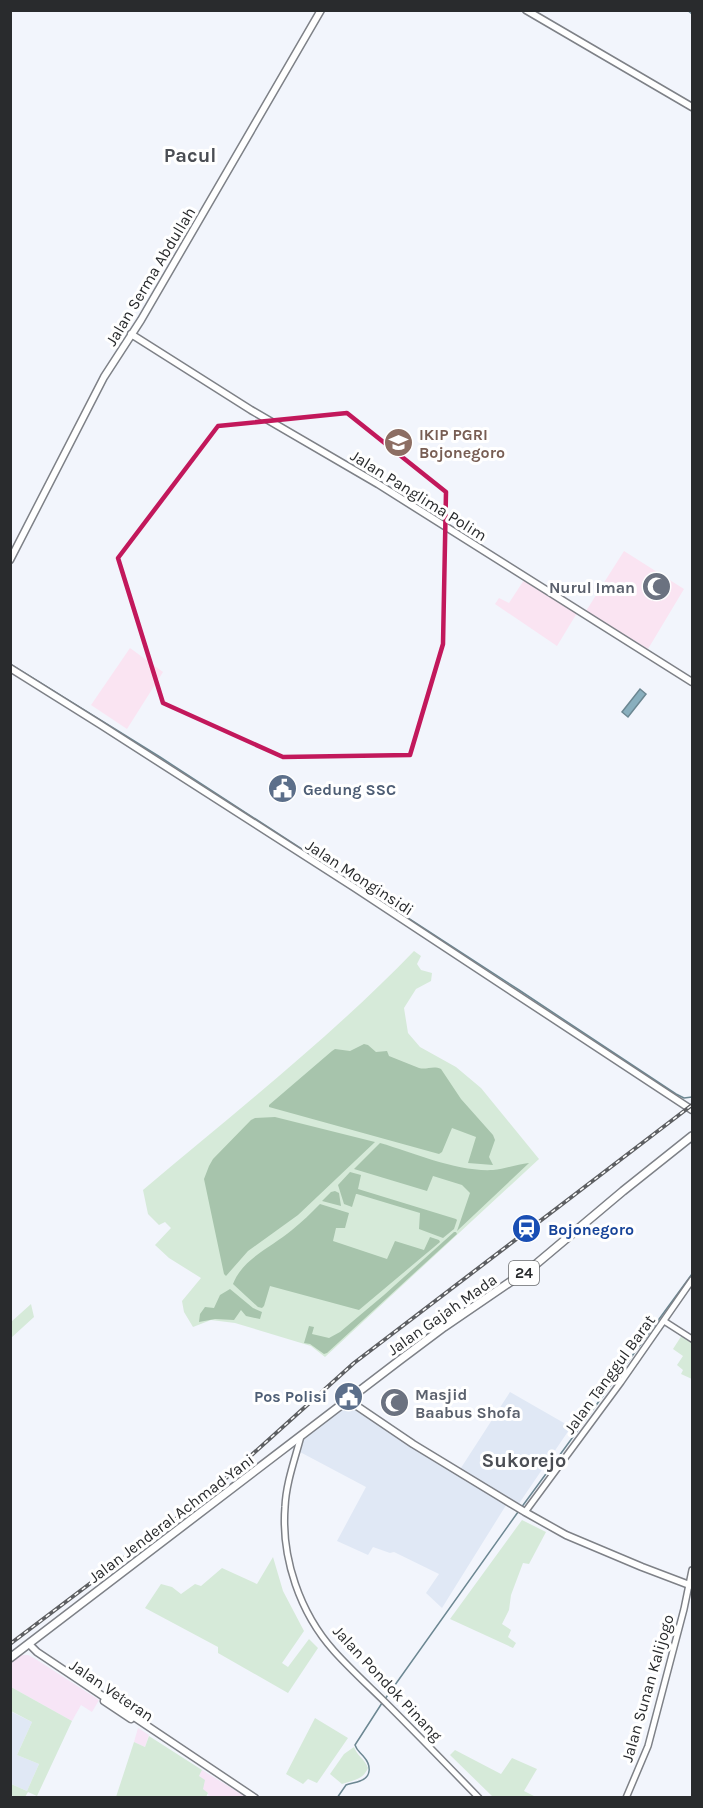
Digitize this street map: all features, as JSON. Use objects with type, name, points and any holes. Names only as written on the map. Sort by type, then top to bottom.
[{"type":"highway","name":"Jalan Gajah Mada","points":[[348,1400],[444,1327],[535,1265],[622,1191],[693,1136]]},
{"type":"highway","name":"Jalan Jenderal Achmad Yani","points":[[10,1658],[348,1400]]},
{"type":"main road","name":"Jalan Serma Abdullah","points":[[10,560],[100,386],[141,320],[321,10]]},
{"type":"main road","points":[[526,10],[693,107]]},
{"type":"main road","name":"Jalan Panglima Polim","points":[[131,334],[251,410],[398,496],[693,682]]},
{"type":"main road","name":"Jalan Monginsidi","points":[[10,668],[355,888],[693,1110]]},
{"type":"main road","points":[[348,1400],[413,1444],[566,1535],[691,1585]]},
{"type":"main road","name":"Jalan Veteran","points":[[27,1645],[255,1797]]},
{"type":"street","name":"Jalan Tanggul Barat","points":[[525,1512],[693,1280]]},
{"type":"street","points":[[664,1321],[693,1339]]},
{"type":"street","name":"Jalan Pondok Pinang","points":[[301,1436],[285,1506],[287,1548],[294,1578],[308,1613],[333,1649],[478,1797]]},
{"type":"street","name":"Jalan Sunan Kalijogo","points":[[626,1797],[648,1746],[693,1570]]},
{"type":"highlighted area","points":[[347,413],[446,492],[443,644],[410,755],[283,757],[163,703],[118,558],[218,426]]},
{"type":"shaded area","points":[[624,551],[684,589],[648,649],[586,611]]},
{"type":"shaded area","points":[[524,580],[577,613],[557,646],[495,604],[499,598],[509,603]]},
{"type":"shaded area","points":[[130,648],[163,672],[127,729],[91,705]]},
{"type":"shaded area","points":[[510,1392],[571,1427],[518,1505],[508,1502],[442,1608],[426,1593],[439,1574],[394,1552],[390,1553],[373,1547],[368,1555],[337,1541],[366,1487],[300,1452],[301,1436],[348,1400],[459,1471]]},
{"type":"shaded area","points":[[20,1655],[34,1658],[99,1700],[92,1712],[81,1705],[72,1721],[11,1687],[11,1663]]},
{"type":"shaded area","points":[[10,1711],[32,1722],[17,1755],[39,1764],[27,1791],[11,1784]]},
{"type":"shaded area","points":[[138,1728],[149,1735],[145,1747],[134,1742]]},
{"type":"shaded area","points":[[202,1770],[246,1797],[208,1795],[203,1789],[199,1776]]},
{"type":"green space","points":[[414,951],[421,956],[417,964],[421,970],[432,973],[431,981],[416,989],[404,1008],[408,1033],[420,1047],[456,1067],[481,1088],[539,1159],[325,1357],[311,1346],[235,1323],[211,1320],[193,1327],[184,1312],[182,1301],[201,1278],[169,1258],[155,1245],[171,1228],[165,1222],[159,1225],[148,1214],[143,1190],[316,1044]]},
{"type":"green space","points":[[364,1044],[376,1052],[387,1051],[389,1056],[419,1068],[441,1069],[461,1099],[493,1135],[495,1140],[489,1157],[493,1165],[468,1163],[476,1137],[452,1128],[439,1154],[269,1107],[335,1049],[350,1051]]},
{"type":"green space","points":[[275,1117],[375,1142],[298,1215],[248,1251],[226,1276],[204,1179],[213,1159],[251,1120]]},
{"type":"green space","points":[[380,1143],[436,1161],[479,1170],[493,1170],[529,1163],[457,1231],[470,1193],[462,1185],[433,1176],[427,1191],[354,1169]]},
{"type":"green space","points":[[350,1172],[361,1175],[358,1189],[456,1219],[454,1229],[443,1238],[419,1229],[420,1213],[357,1194],[352,1207],[344,1204],[338,1185]]},
{"type":"green space","points":[[331,1192],[339,1193],[341,1206],[322,1201]]},
{"type":"green space","points":[[320,1204],[349,1213],[345,1228],[336,1228],[333,1241],[387,1259],[395,1241],[424,1250],[430,1237],[440,1242],[359,1310],[270,1286],[264,1306],[258,1307],[233,1284],[238,1275],[251,1260],[292,1230]]},
{"type":"green space","points":[[454,1232],[457,1234],[327,1353],[324,1354],[310,1344],[304,1343],[309,1326],[314,1327],[312,1334],[329,1338],[340,1332]]},
{"type":"green space","points":[[230,1289],[253,1308],[262,1312],[260,1319],[246,1316],[241,1310],[234,1320],[215,1319],[199,1322],[200,1314],[205,1307],[214,1308],[220,1295]]},
{"type":"green space","points":[[31,1304],[34,1317],[11,1338],[11,1322]]},
{"type":"green space","points":[[682,1335],[692,1342],[692,1379],[681,1374],[683,1370],[677,1365],[683,1356],[673,1349]]},
{"type":"green space","points":[[522,1520],[546,1532],[529,1564],[523,1563],[511,1595],[509,1610],[502,1624],[511,1630],[508,1637],[516,1643],[513,1648],[450,1619]]},
{"type":"green space","points":[[273,1557],[283,1591],[304,1631],[282,1663],[288,1667],[309,1639],[318,1648],[288,1693],[218,1653],[218,1647],[145,1608],[161,1584],[172,1587],[181,1594],[195,1584],[201,1586],[222,1568],[257,1584]]},
{"type":"green space","points":[[11,1687],[72,1721],[37,1796],[28,1792],[25,1797],[11,1795],[11,1784],[27,1791],[39,1764],[17,1755],[32,1722],[11,1711]]},
{"type":"green space","points":[[315,1718],[348,1738],[317,1783],[308,1779],[303,1784],[286,1774]]},
{"type":"green space","points":[[149,1736],[202,1770],[199,1776],[205,1780],[203,1789],[208,1793],[206,1797],[116,1797],[134,1742],[145,1747]]},
{"type":"green space","points":[[354,1747],[368,1768],[360,1777],[342,1784],[330,1774],[344,1754]]},
{"type":"green space","points":[[455,1750],[501,1774],[512,1758],[537,1769],[524,1791],[536,1797],[493,1797],[450,1755]]},
{"type":"water","points":[[640,689],[646,694],[628,717],[622,712]]},
{"type":"waterway","points":[[687,10],[692,14]]},
{"type":"waterway","points":[[10,664],[160,757],[676,1094],[684,1098],[692,1097]]},
{"type":"waterway","points":[[521,1508],[692,1274]]},
{"type":"waterway","points":[[385,1699],[518,1512]]},
{"type":"waterway","points":[[337,1798],[346,1785],[367,1777],[368,1764],[355,1745],[382,1703]]},
{"type":"railway","points":[[10,1644],[190,1508],[354,1363],[692,1105]]},
{"type":"place","name":"IKIP PGRI Bojonegoro","points":[[398,443]]},
{"type":"place","name":"Nurul Iman","points":[[656,587]]},
{"type":"place","name":"Gedung SSC","points":[[282,789]]},
{"type":"place","name":"Bojonegoro","points":[[527,1229]]},
{"type":"place","name":"Pos Polisi","points":[[348,1396]]},
{"type":"place","name":"Masjid Baabus Shofa","points":[[394,1403]]},
{"type":"district","name":"Pacul","points":[[190,155]]},
{"type":"district","name":"Sukorejo","points":[[524,1460]]}]
